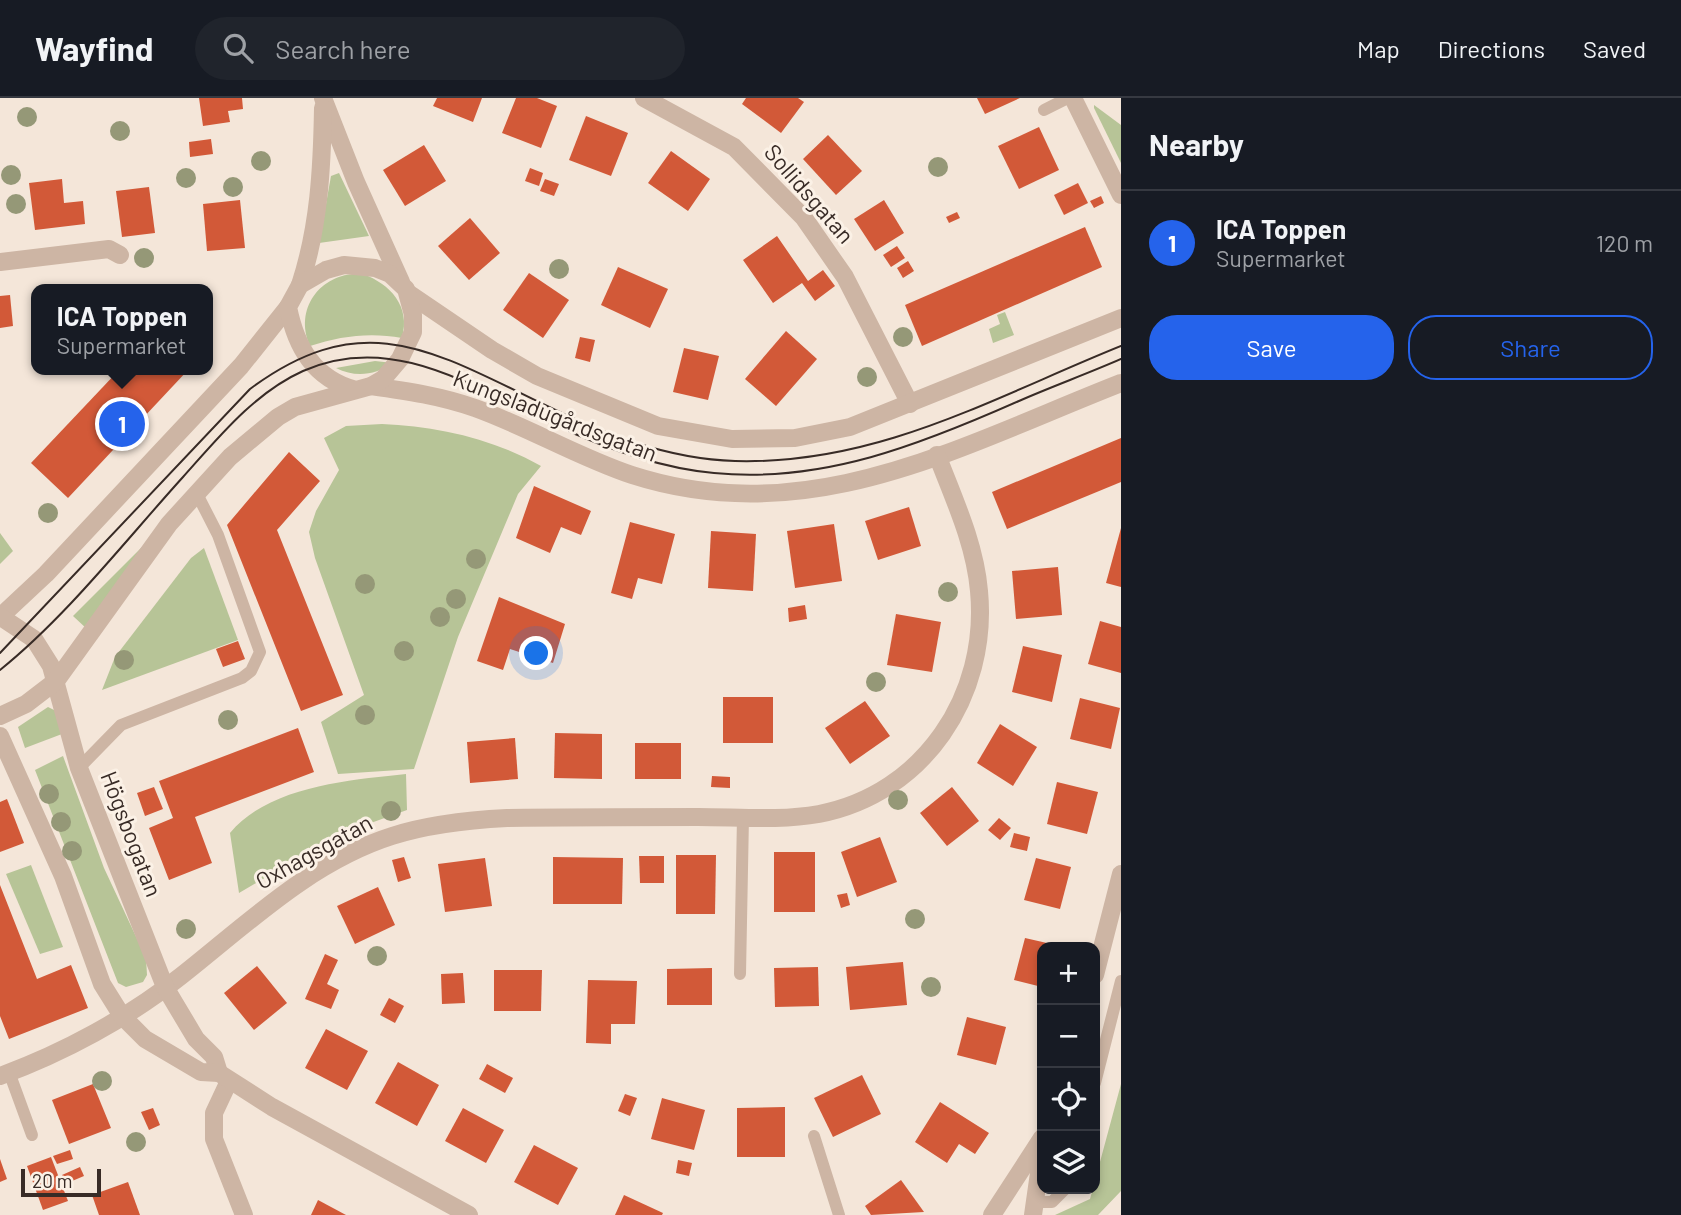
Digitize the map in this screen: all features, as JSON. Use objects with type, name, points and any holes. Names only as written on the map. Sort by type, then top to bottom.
[{"type":"street","points":[[0,617],[46,574],[241,366],[288,307],[300,285],[309,258],[319,205],[323,98]]},
{"type":"street","points":[[288,307],[296,336],[314,366],[336,385],[363,388],[394,366],[407,346],[412,332],[413,315],[405,288],[356,182],[323,98]]},
{"type":"street","name":"Sollidsgatan","points":[[644,98],[734,147],[804,218],[845,276],[910,404]]},
{"type":"street","points":[[1070,98],[1121,195]]},
{"type":"street","points":[[0,262],[108,249],[120,255]]},
{"type":"street","points":[[300,285],[326,270],[344,265],[375,268],[405,288]]},
{"type":"street","name":"Kungsladugårdsgatan","points":[[405,288],[492,351],[537,376],[633,418],[681,432],[732,439],[795,438],[850,427],[1121,318]]},
{"type":"street","name":"Kungsladugårdsgatan","points":[[0,716],[26,704],[56,681],[169,524],[230,457],[278,417],[315,401],[363,388],[430,395],[476,408],[605,465],[643,478],[726,493],[779,494],[847,485],[937,455],[1121,383]]},
{"type":"street","name":"Oxhagsgatan","points":[[5,1074],[122,1016],[165,987],[256,913],[317,873],[391,836],[472,820],[507,818],[801,817],[863,799],[886,788],[930,751],[954,719],[968,690],[975,662],[979,590],[967,534],[937,455]]},
{"type":"street","name":"Högsbogatan","points":[[0,617],[34,639],[43,650],[56,681],[79,768],[165,987],[196,1039],[214,1057],[224,1077]]},
{"type":"street","name":"Högsbogatan","points":[[0,736],[63,876],[102,984],[122,1016],[145,1039],[201,1072],[224,1077],[469,1215]]},
{"type":"street","points":[[1100,956],[1121,874]]},
{"type":"street","points":[[224,1077],[214,1113],[214,1139],[244,1215]]},
{"type":"street","points":[[992,1215],[1037,1146]]},
{"type":"lane","points":[[1044,110],[1070,98]]},
{"type":"lane","points":[[79,768],[121,725],[242,678],[251,671],[260,652],[218,535],[197,492]]},
{"type":"lane","points":[[740,974],[743,817]]},
{"type":"lane","points":[[1099,1068],[1121,981]]},
{"type":"lane","points":[[5,1074],[32,1135]]},
{"type":"lane","points":[[814,1136],[839,1215]]},
{"type":"lane","points":[[1035,1209],[1052,1202],[1060,1194]]},
{"type":"green space","points":[[1094,105],[1121,125],[1121,163],[1094,108]]},
{"type":"green space","points":[[339,173],[369,236],[319,243],[331,176]]},
{"type":"green space","points":[[363,274],[390,290],[401,306],[404,316],[402,338],[355,336],[310,346],[305,318],[315,295],[324,285],[335,279]]},
{"type":"green space","points":[[1005,312],[1014,335],[993,343],[989,329],[1000,324],[997,315]]},
{"type":"green space","points":[[375,361],[393,363],[365,374],[336,368]]},
{"type":"green space","points":[[382,424],[444,431],[484,441],[541,466],[518,494],[458,637],[414,769],[338,774],[321,722],[364,695],[315,558],[309,532],[316,511],[339,470],[324,438],[346,426]]},
{"type":"green space","points":[[0,533],[13,551],[0,564]]},
{"type":"green space","points":[[145,544],[87,629],[73,616]]},
{"type":"green space","points":[[204,548],[238,640],[102,690],[115,657],[191,558]]},
{"type":"green space","points":[[48,707],[56,711],[62,734],[25,748],[18,727]]},
{"type":"green space","points":[[63,756],[104,868],[146,958],[147,975],[143,982],[126,987],[118,983],[35,770]]},
{"type":"green space","points":[[406,774],[407,810],[340,834],[239,893],[230,833],[246,817],[288,795],[312,788]]},
{"type":"green space","points":[[31,865],[63,947],[40,954],[6,874]]},
{"type":"green space","points":[[1121,1084],[1121,1191],[1098,1215],[1055,1215],[1090,1199],[1091,1194],[1100,1194],[1100,1162]]},
{"type":"building","points":[[199,98],[242,98],[243,109],[228,111],[230,122],[203,126]]},
{"type":"building","points":[[437,98],[482,98],[473,122],[433,106]]},
{"type":"building","points":[[516,98],[537,98],[557,106],[541,148],[502,133]]},
{"type":"building","points":[[746,98],[798,98],[804,102],[781,133],[742,104]]},
{"type":"building","points":[[977,98],[1020,98],[985,114]]},
{"type":"building","points":[[586,116],[628,133],[611,176],[569,160]]},
{"type":"building","points":[[1039,127],[1059,170],[1019,189],[998,146]]},
{"type":"building","points":[[828,135],[862,171],[836,195],[803,159]]},
{"type":"building","points":[[211,139],[213,154],[190,157],[189,142]]},
{"type":"building","points":[[424,145],[446,181],[405,206],[383,170]]},
{"type":"building","points":[[671,151],[710,179],[688,211],[648,183]]},
{"type":"building","points":[[530,168],[543,173],[539,186],[525,181]]},
{"type":"building","points":[[62,179],[64,203],[83,201],[85,224],[35,230],[29,183]]},
{"type":"building","points":[[545,179],[559,184],[554,196],[540,191]]},
{"type":"building","points":[[1078,183],[1088,203],[1064,215],[1054,195]]},
{"type":"building","points":[[149,187],[155,233],[122,237],[116,191]]},
{"type":"building","points":[[1101,196],[1104,203],[1094,208],[1090,201]]},
{"type":"building","points":[[240,200],[245,248],[207,251],[203,204]]},
{"type":"building","points":[[884,200],[904,233],[875,251],[854,219]]},
{"type":"building","points":[[957,212],[960,218],[949,223],[946,217]]},
{"type":"building","points":[[470,218],[500,253],[469,280],[438,246]]},
{"type":"building","points":[[1085,227],[1102,267],[922,346],[905,305]]},
{"type":"building","points":[[777,236],[808,281],[823,270],[835,286],[815,301],[802,283],[773,303],[743,260]]},
{"type":"building","points":[[897,246],[905,258],[891,267],[883,255]]},
{"type":"building","points":[[908,261],[914,271],[903,278],[897,268]]},
{"type":"building","points":[[618,267],[668,289],[650,328],[601,305]]},
{"type":"building","points":[[529,273],[569,300],[543,338],[503,310]]},
{"type":"building","points":[[10,295],[13,326],[0,328],[0,296]]},
{"type":"building","points":[[786,331],[817,359],[776,406],[745,379]]},
{"type":"building","points":[[580,337],[595,340],[590,362],[575,358]]},
{"type":"building","points":[[684,348],[719,356],[708,400],[673,392]]},
{"type":"building","points":[[114,375],[183,375],[68,498],[31,463]]},
{"type":"building","points":[[1121,438],[1121,482],[1007,529],[992,492]]},
{"type":"building","points":[[289,452],[320,481],[277,530],[343,695],[301,711],[227,525]]},
{"type":"building","points":[[534,486],[591,511],[581,535],[561,527],[550,553],[516,538]]},
{"type":"building","points":[[909,507],[921,546],[878,560],[865,521]]},
{"type":"building","points":[[630,522],[675,534],[662,584],[638,578],[632,599],[611,593]]},
{"type":"building","points":[[834,524],[842,581],[795,588],[787,531]]},
{"type":"building","points":[[1121,528],[1121,587],[1106,583]]},
{"type":"building","points":[[711,531],[756,534],[753,591],[708,588]]},
{"type":"building","points":[[1058,567],[1062,615],[1016,619],[1012,571]]},
{"type":"building","points":[[499,597],[565,624],[553,663],[510,649],[503,670],[477,661]]},
{"type":"building","points":[[805,605],[807,619],[789,622],[788,608]]},
{"type":"building","points":[[896,614],[941,622],[932,672],[887,665]]},
{"type":"building","points":[[1100,621],[1121,627],[1121,673],[1088,664]]},
{"type":"building","points":[[238,641],[245,659],[223,667],[216,649]]},
{"type":"building","points":[[1023,646],[1062,655],[1052,702],[1012,692]]},
{"type":"building","points":[[723,697],[773,697],[773,743],[723,743]]},
{"type":"building","points":[[1080,698],[1120,708],[1111,749],[1070,739]]},
{"type":"building","points":[[865,701],[890,736],[850,764],[825,728]]},
{"type":"building","points":[[1000,724],[1037,747],[1013,786],[977,763]]},
{"type":"building","points":[[298,728],[314,772],[195,817],[212,863],[169,880],[149,828],[173,818],[159,781]]},
{"type":"building","points":[[555,733],[602,734],[602,779],[554,778]]},
{"type":"building","points":[[515,738],[518,779],[470,783],[467,742]]},
{"type":"building","points":[[635,743],[681,743],[681,779],[635,779]]},
{"type":"building","points":[[712,776],[730,777],[730,788],[711,787]]},
{"type":"building","points":[[1057,782],[1098,792],[1087,834],[1047,824]]},
{"type":"building","points":[[154,787],[163,809],[145,816],[137,793]]},
{"type":"building","points":[[952,787],[979,821],[947,846],[920,813]]},
{"type":"building","points":[[7,799],[24,843],[0,852],[0,802]]},
{"type":"building","points":[[999,818],[1011,828],[1000,840],[988,830]]},
{"type":"building","points":[[1014,833],[1030,837],[1027,851],[1010,847]]},
{"type":"building","points":[[880,837],[897,882],[857,897],[841,852]]},
{"type":"building","points":[[774,852],[815,852],[815,912],[774,912]]},
{"type":"building","points":[[676,855],[716,855],[715,914],[676,914]]},
{"type":"building","points":[[639,856],[664,856],[664,883],[640,883]]},
{"type":"building","points":[[404,857],[411,878],[398,882],[392,860]]},
{"type":"building","points":[[553,857],[623,858],[622,904],[553,904]]},
{"type":"building","points":[[485,858],[492,906],[445,912],[438,864]]},
{"type":"building","points":[[1036,858],[1071,867],[1060,909],[1024,900]]},
{"type":"building","points":[[0,885],[37,979],[71,965],[88,1008],[9,1039],[0,1016]]},
{"type":"building","points":[[378,887],[395,925],[355,944],[337,906]]},
{"type":"building","points":[[847,893],[850,905],[841,908],[837,895]]},
{"type":"building","points":[[1025,938],[1042,942],[1037,942],[1037,986],[1014,980]]},
{"type":"building","points":[[325,954],[338,960],[327,984],[339,990],[331,1009],[305,999]]},
{"type":"building","points":[[903,962],[907,1005],[850,1010],[846,967]]},
{"type":"building","points":[[257,966],[287,1003],[254,1030],[224,993]]},
{"type":"building","points":[[818,967],[819,1006],[775,1007],[774,968]]},
{"type":"building","points":[[712,968],[712,1005],[667,1005],[667,969]]},
{"type":"building","points":[[494,970],[542,970],[541,1011],[494,1011]]},
{"type":"building","points":[[463,973],[465,1003],[442,1004],[441,974]]},
{"type":"building","points":[[588,980],[637,981],[635,1024],[611,1024],[611,1044],[586,1043]]},
{"type":"building","points":[[389,998],[404,1006],[395,1023],[380,1015]]},
{"type":"building","points":[[967,1017],[1006,1027],[996,1065],[957,1055]]},
{"type":"building","points":[[326,1029],[368,1051],[347,1090],[305,1068]]},
{"type":"building","points":[[398,1062],[439,1085],[417,1126],[375,1103]]},
{"type":"building","points":[[487,1064],[513,1078],[505,1093],[479,1079]]},
{"type":"building","points":[[862,1075],[881,1114],[833,1137],[814,1098]]},
{"type":"building","points":[[93,1084],[111,1128],[69,1144],[52,1100]]},
{"type":"building","points":[[625,1094],[637,1098],[630,1116],[618,1111]]},
{"type":"building","points":[[662,1098],[705,1110],[694,1150],[651,1139]]},
{"type":"building","points":[[940,1102],[989,1133],[975,1154],[959,1144],[947,1163],[915,1142]]},
{"type":"building","points":[[785,1107],[785,1157],[737,1157],[737,1108]]},
{"type":"building","points":[[153,1108],[160,1125],[149,1130],[141,1112]]},
{"type":"building","points":[[463,1108],[504,1130],[486,1163],[445,1141]]},
{"type":"building","points":[[534,1145],[578,1168],[558,1205],[514,1182]]},
{"type":"building","points":[[70,1150],[73,1159],[57,1164],[53,1156]]},
{"type":"building","points":[[51,1157],[68,1201],[43,1210],[27,1166]]},
{"type":"building","points":[[0,1159],[7,1179],[0,1182]]},
{"type":"building","points":[[678,1160],[692,1163],[689,1176],[676,1173]]},
{"type":"building","points":[[80,1167],[84,1176],[65,1184],[62,1175]]},
{"type":"building","points":[[901,1180],[924,1212],[871,1215],[865,1206]]},
{"type":"building","points":[[128,1182],[140,1215],[99,1215],[92,1195]]},
{"type":"building","points":[[624,1195],[663,1213],[615,1215]]},
{"type":"building","points":[[318,1200],[346,1215],[311,1215]]},
{"type":"tram line","points":[[0,653],[250,389],[291,363],[328,348],[363,343],[398,345],[432,354],[467,367],[613,435],[660,450],[735,461],[787,459],[838,452],[886,440],[980,406],[1121,346]]},
{"type":"tram line","points":[[0,670],[72,602],[210,447],[253,404],[285,380],[336,360],[369,357],[432,369],[572,433],[632,456],[672,467],[754,475],[832,466],[908,446],[1121,359]]},
{"type":"place","name":"ICA Toppen","points":[[122,424]]}]
